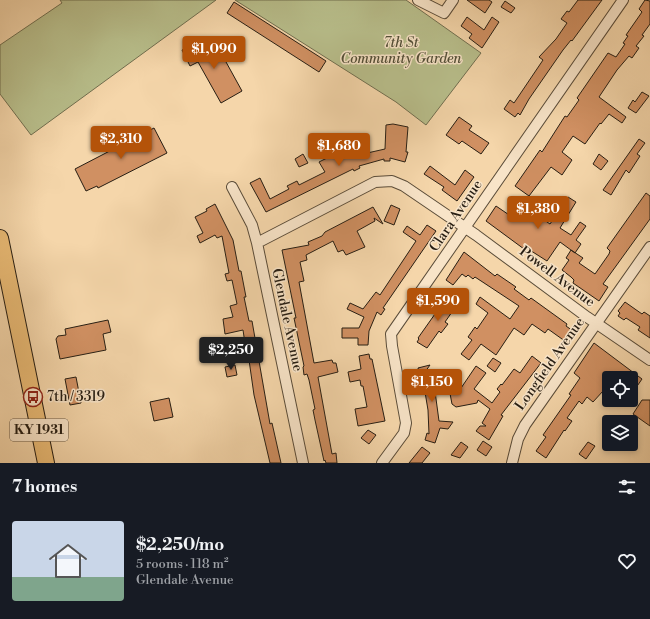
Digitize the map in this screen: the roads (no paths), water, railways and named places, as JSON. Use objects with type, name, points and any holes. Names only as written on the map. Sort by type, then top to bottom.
[{"type":"main road","name":"KY 1931","points":[[0,238],[46,463]]},
{"type":"street","points":[[418,0],[444,13],[453,0]]},
{"type":"street","name":"Clara Avenue","points":[[382,463],[404,433],[406,423],[391,334],[623,0]]},
{"type":"street","name":"Powell Avenue","points":[[257,243],[367,186],[383,180],[392,181],[404,186],[466,228],[596,323],[650,360]]},
{"type":"street","name":"Glendale Avenue","points":[[232,187],[252,225],[257,243],[303,463]]},
{"type":"street","name":"Longfield Avenue","points":[[512,463],[518,439],[525,425],[650,247]]},
{"type":"place","name":"7th / 3319","points":[[33,397]]},
{"type":"park label","name":"7th St Community Garden","points":[[401,52]]}]
